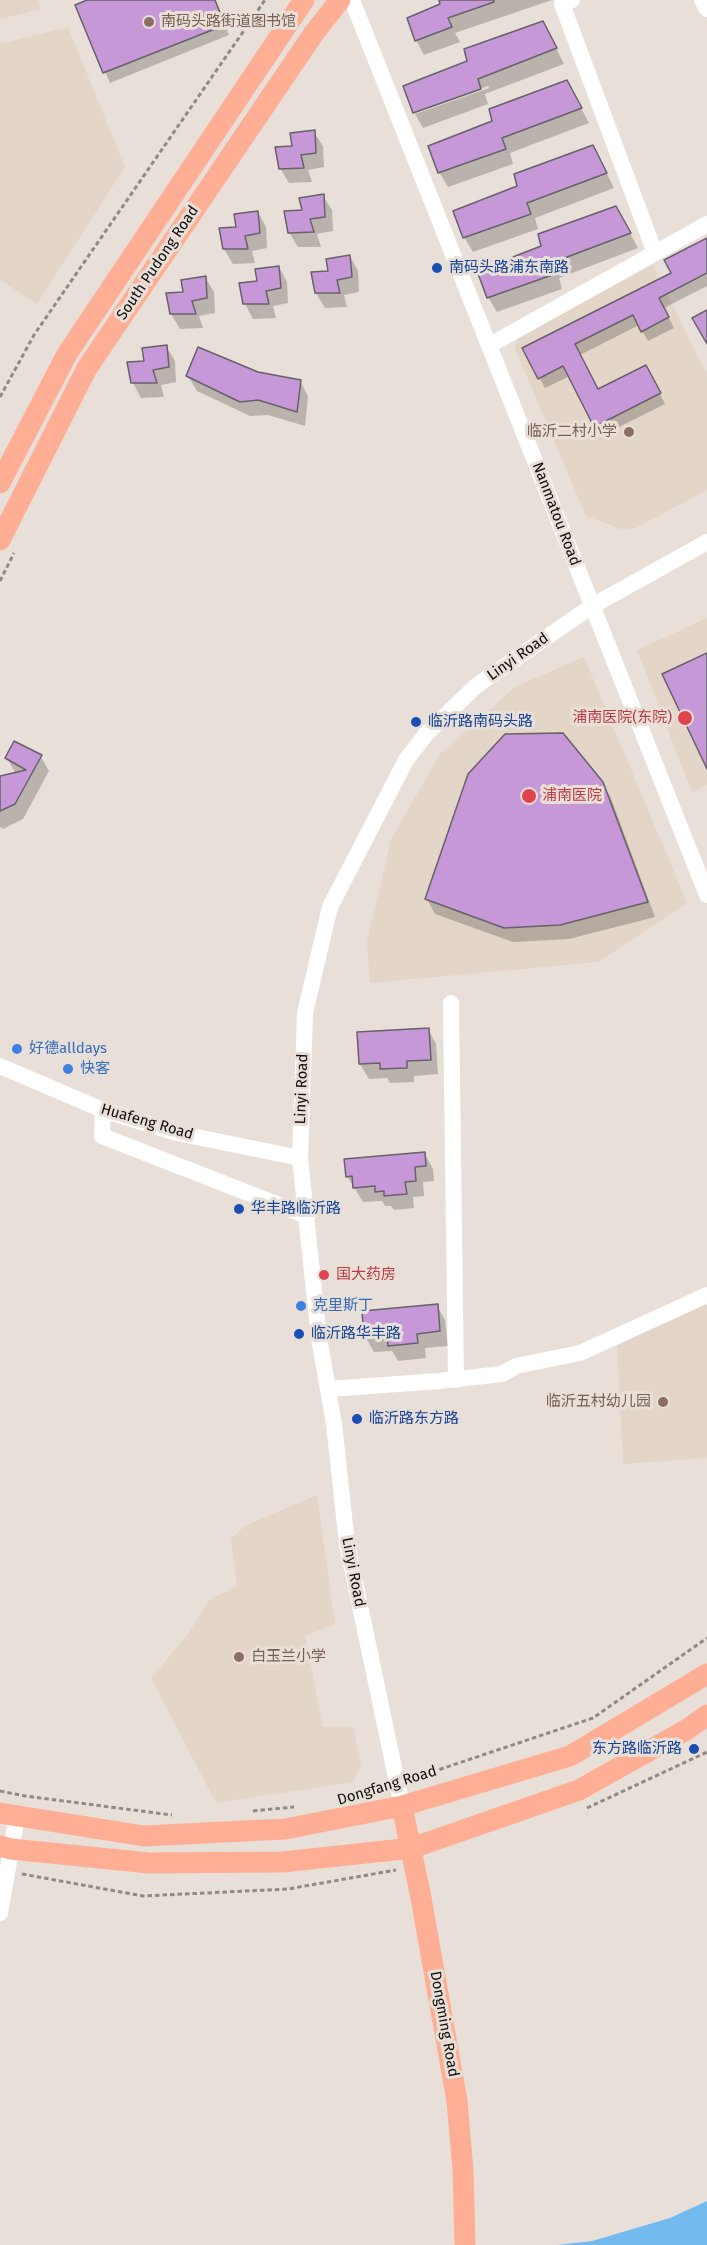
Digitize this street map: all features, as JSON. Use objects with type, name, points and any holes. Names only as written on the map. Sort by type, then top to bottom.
[{"type":"main road","name":"South Pudong Road","points":[[0,483],[67,354],[304,0]]},
{"type":"main road","name":"South Pudong Road","points":[[0,540],[87,368],[314,33],[340,0]]},
{"type":"main road","name":"Dongfang Road","points":[[9,1814],[144,1836],[285,1829],[402,1806],[570,1756],[707,1674]]},
{"type":"main road","points":[[5,1847],[149,1863],[283,1862],[412,1848],[579,1790],[686,1730],[707,1715]]},
{"type":"main road","name":"Dongming Road","points":[[402,1806],[412,1848],[457,2101],[463,2170],[465,2245]]},
{"type":"street","name":"Nanmatou Road","points":[[352,0],[707,895]]},
{"type":"street","points":[[572,0],[562,4],[655,253]]},
{"type":"street","points":[[702,0],[707,9]]},
{"type":"street","points":[[490,345],[707,224]]},
{"type":"street","name":"Linyi Road","points":[[402,1806],[347,1544],[334,1424],[319,1338],[300,1158],[305,1013],[330,907],[406,760],[426,734],[476,686],[592,606],[707,542]]},
{"type":"street","points":[[451,1003],[456,1380]]},
{"type":"street","name":"Huafeng Road","points":[[0,1066],[103,1110],[177,1133],[300,1158]]},
{"type":"street","points":[[103,1110],[102,1136],[307,1216]]},
{"type":"street","points":[[328,1389],[456,1380],[502,1374],[516,1366],[580,1353],[707,1295]]},
{"type":"street","points":[[0,1913],[9,1814]]},
{"type":"path","points":[[0,398],[34,335],[265,0]]},
{"type":"path","name":"Dongfang Road","points":[[397,1784],[593,1718],[707,1638]]},
{"type":"path","points":[[0,1791],[174,1815]]},
{"type":"path","points":[[244,1811],[303,1806]]},
{"type":"shaded area","points":[[0,0],[38,0],[42,9],[0,19]]},
{"type":"shaded area","points":[[68,27],[125,167],[37,304],[0,280],[0,44]]},
{"type":"shaded area","name":"临沂二村小学","points":[[653,265],[707,375],[707,490],[634,529],[621,529],[586,516],[515,349],[518,337]]},
{"type":"shaded area","name":"浦南医院(东院)","points":[[707,618],[707,785],[692,793],[637,650]]},
{"type":"shaded area","name":"浦南医院","points":[[584,657],[687,903],[598,962],[370,983],[367,943],[391,839],[440,754],[515,687]]},
{"type":"shaded area","name":"临沂五村幼儿园","points":[[705,1301],[707,1309],[707,1458],[623,1464],[617,1346]]},
{"type":"shaded area","name":"白玉兰小学","points":[[317,1495],[335,1624],[305,1636],[323,1727],[353,1727],[361,1764],[353,1782],[216,1803],[151,1678],[188,1634],[209,1600],[237,1586],[231,1539],[245,1526]]},
{"type":"water","points":[[707,2201],[707,2245],[557,2245],[592,2241],[670,2218]]},
{"type":"building","points":[[87,0],[215,0],[225,25],[103,73],[75,5]]},
{"type":"building","points":[[439,0],[494,0],[494,2],[448,18],[452,27],[415,41],[407,18],[440,4]]},
{"type":"building","points":[[543,21],[557,48],[478,79],[481,89],[413,113],[403,86],[467,61],[464,49]]},
{"type":"building","points":[[567,80],[582,108],[502,138],[506,149],[438,173],[428,146],[492,121],[489,109]]},
{"type":"building","points":[[315,130],[316,153],[301,155],[304,168],[279,169],[275,147],[292,146],[290,133]]},
{"type":"building","points":[[593,145],[607,173],[527,203],[531,214],[463,238],[453,211],[517,186],[514,174]]},
{"type":"building","points":[[324,194],[325,217],[310,219],[314,232],[288,233],[284,211],[302,210],[299,198]]},
{"type":"building","points":[[616,206],[631,233],[551,263],[555,274],[487,298],[477,271],[541,246],[538,234]]},
{"type":"building","points":[[258,211],[260,233],[245,236],[248,249],[223,249],[219,228],[236,227],[234,214]]},
{"type":"building","points":[[707,238],[707,273],[659,298],[669,317],[641,332],[633,315],[575,344],[598,389],[646,365],[661,393],[594,427],[563,366],[538,379],[522,348],[671,273],[664,260]]},
{"type":"building","points":[[350,255],[352,277],[337,280],[340,293],[315,293],[311,272],[328,271],[326,259]]},
{"type":"building","points":[[279,266],[281,288],[266,291],[269,304],[243,304],[239,283],[257,281],[255,269]]},
{"type":"building","points":[[206,276],[207,298],[192,301],[196,314],[170,314],[166,293],[183,292],[181,280]]},
{"type":"building","points":[[707,310],[707,344],[692,318]]},
{"type":"building","points":[[167,345],[169,367],[153,370],[157,383],[131,383],[127,362],[144,361],[142,348]]},
{"type":"building","points":[[198,347],[258,372],[301,380],[297,412],[258,400],[240,402],[186,376]]},
{"type":"building","points":[[707,653],[707,769],[662,674]]},
{"type":"building","points":[[563,733],[603,782],[648,902],[560,925],[504,928],[425,899],[468,774],[505,734]]},
{"type":"building","points":[[14,741],[42,755],[15,804],[0,811],[0,776],[26,770],[5,758]]},
{"type":"building","points":[[429,1028],[431,1060],[407,1061],[407,1068],[380,1069],[380,1063],[359,1064],[357,1032]]},
{"type":"building","points":[[425,1152],[426,1166],[415,1167],[416,1181],[405,1182],[407,1194],[384,1196],[384,1191],[375,1192],[375,1186],[353,1188],[352,1176],[346,1177],[344,1159]]},
{"type":"building","points":[[438,1304],[440,1331],[417,1334],[418,1343],[388,1346],[387,1336],[364,1338],[362,1311]]},
{"type":"place","name":"南码头路街道图书馆","points":[[149,22]]},
{"type":"place","name":"南码头路浦东南路","points":[[437,268]]},
{"type":"place","name":"临沂二村小学","points":[[629,432]]},
{"type":"place","name":"浦南医院(东院)","points":[[685,718]]},
{"type":"place","name":"临沂路南码头路","points":[[416,722]]},
{"type":"place","name":"浦南医院","points":[[529,796]]},
{"type":"place","name":"好德alldays","points":[[17,1049]]},
{"type":"place","name":"快客","points":[[68,1069]]},
{"type":"place","name":"华丰路临沂路","points":[[239,1209]]},
{"type":"place","name":"国大药房","points":[[324,1275]]},
{"type":"place","name":"克里斯丁","points":[[301,1306]]},
{"type":"place","name":"临沂路华丰路","points":[[299,1334]]},
{"type":"place","name":"临沂五村幼儿园","points":[[663,1402]]},
{"type":"place","name":"临沂路东方路","points":[[357,1419]]},
{"type":"place","name":"白玉兰小学","points":[[239,1657]]},
{"type":"place","name":"东方路临沂路","points":[[694,1749]]}]
